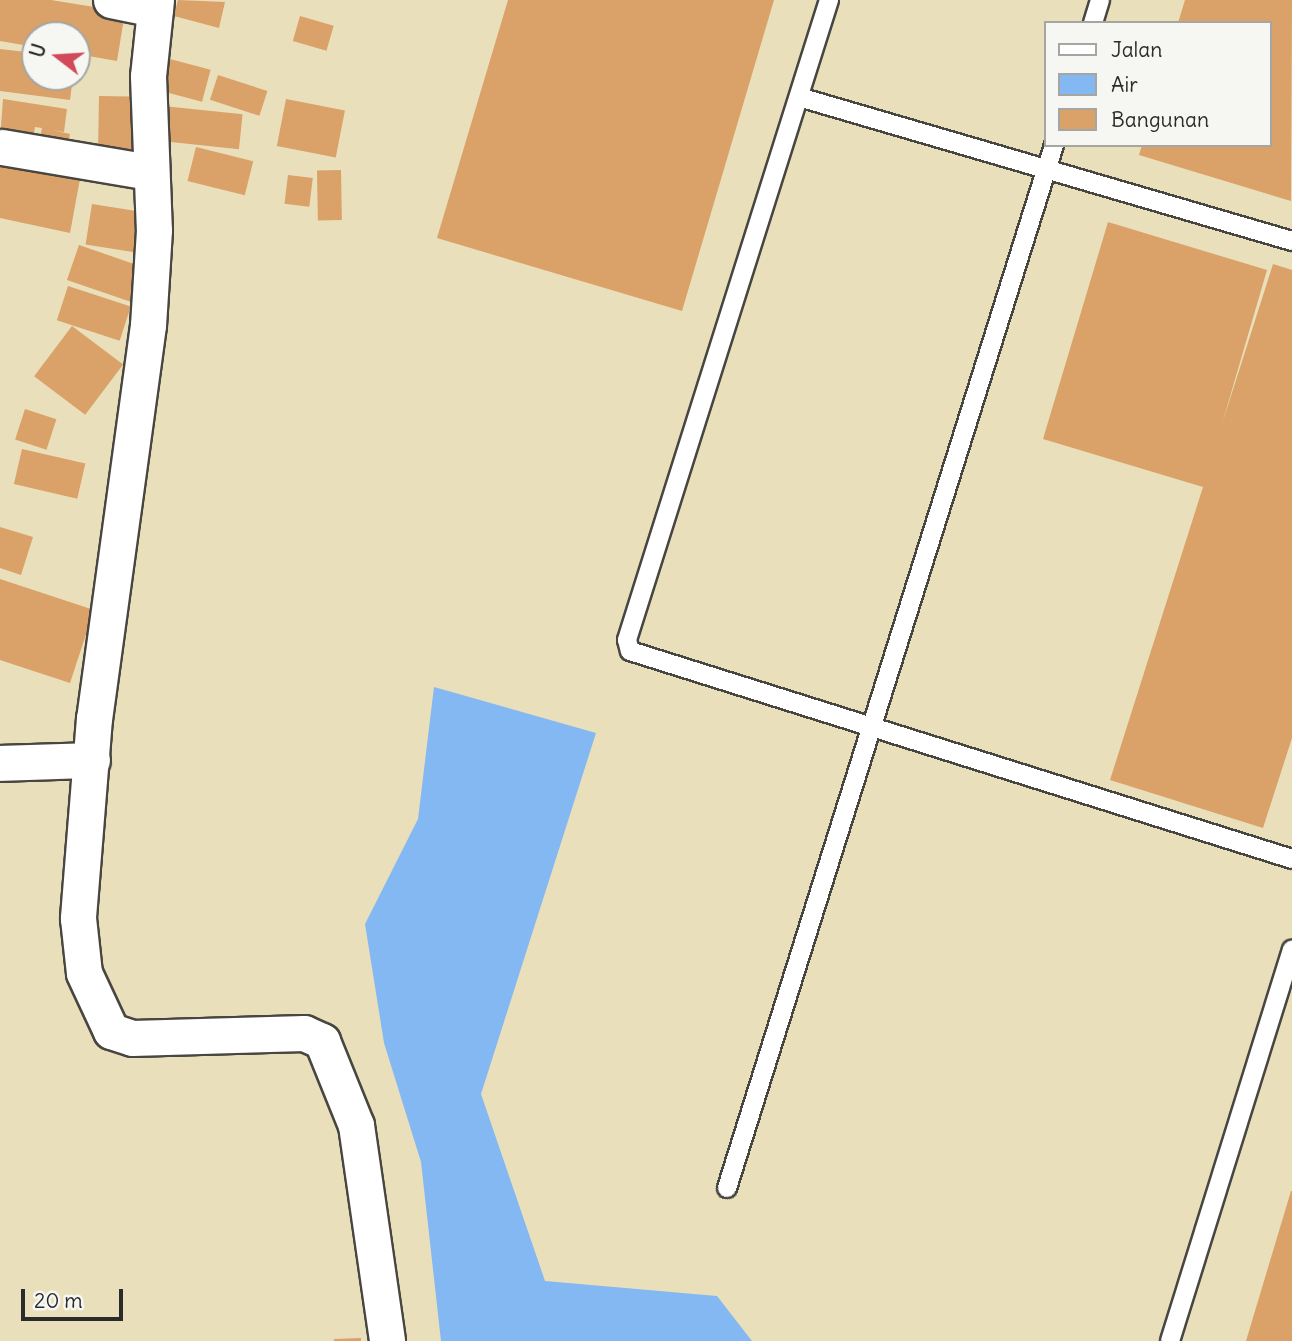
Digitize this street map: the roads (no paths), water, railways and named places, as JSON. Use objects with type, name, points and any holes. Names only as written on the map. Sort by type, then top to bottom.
[{"type":"street","points":[[111,0],[155,4],[148,326],[92,760],[78,918],[94,1004],[111,1031],[132,1038],[304,1033],[322,1041],[356,1125],[387,1341]]},
{"type":"street","points":[[2,147],[150,172]]},
{"type":"street","points":[[0,763],[92,760]]},
{"type":"lane","points":[[829,0],[627,640],[642,659],[1292,859]]},
{"type":"lane","points":[[1094,21],[1100,0]]},
{"type":"lane","points":[[799,97],[1046,173],[1292,241]]},
{"type":"lane","points":[[727,1188],[1053,147]]},
{"type":"lane","points":[[1170,1341],[1292,950]]},
{"type":"water","points":[[434,687],[596,733],[481,1094],[545,1281],[717,1296],[752,1341],[441,1341],[421,1162],[384,1043],[365,924],[418,819]]}]
